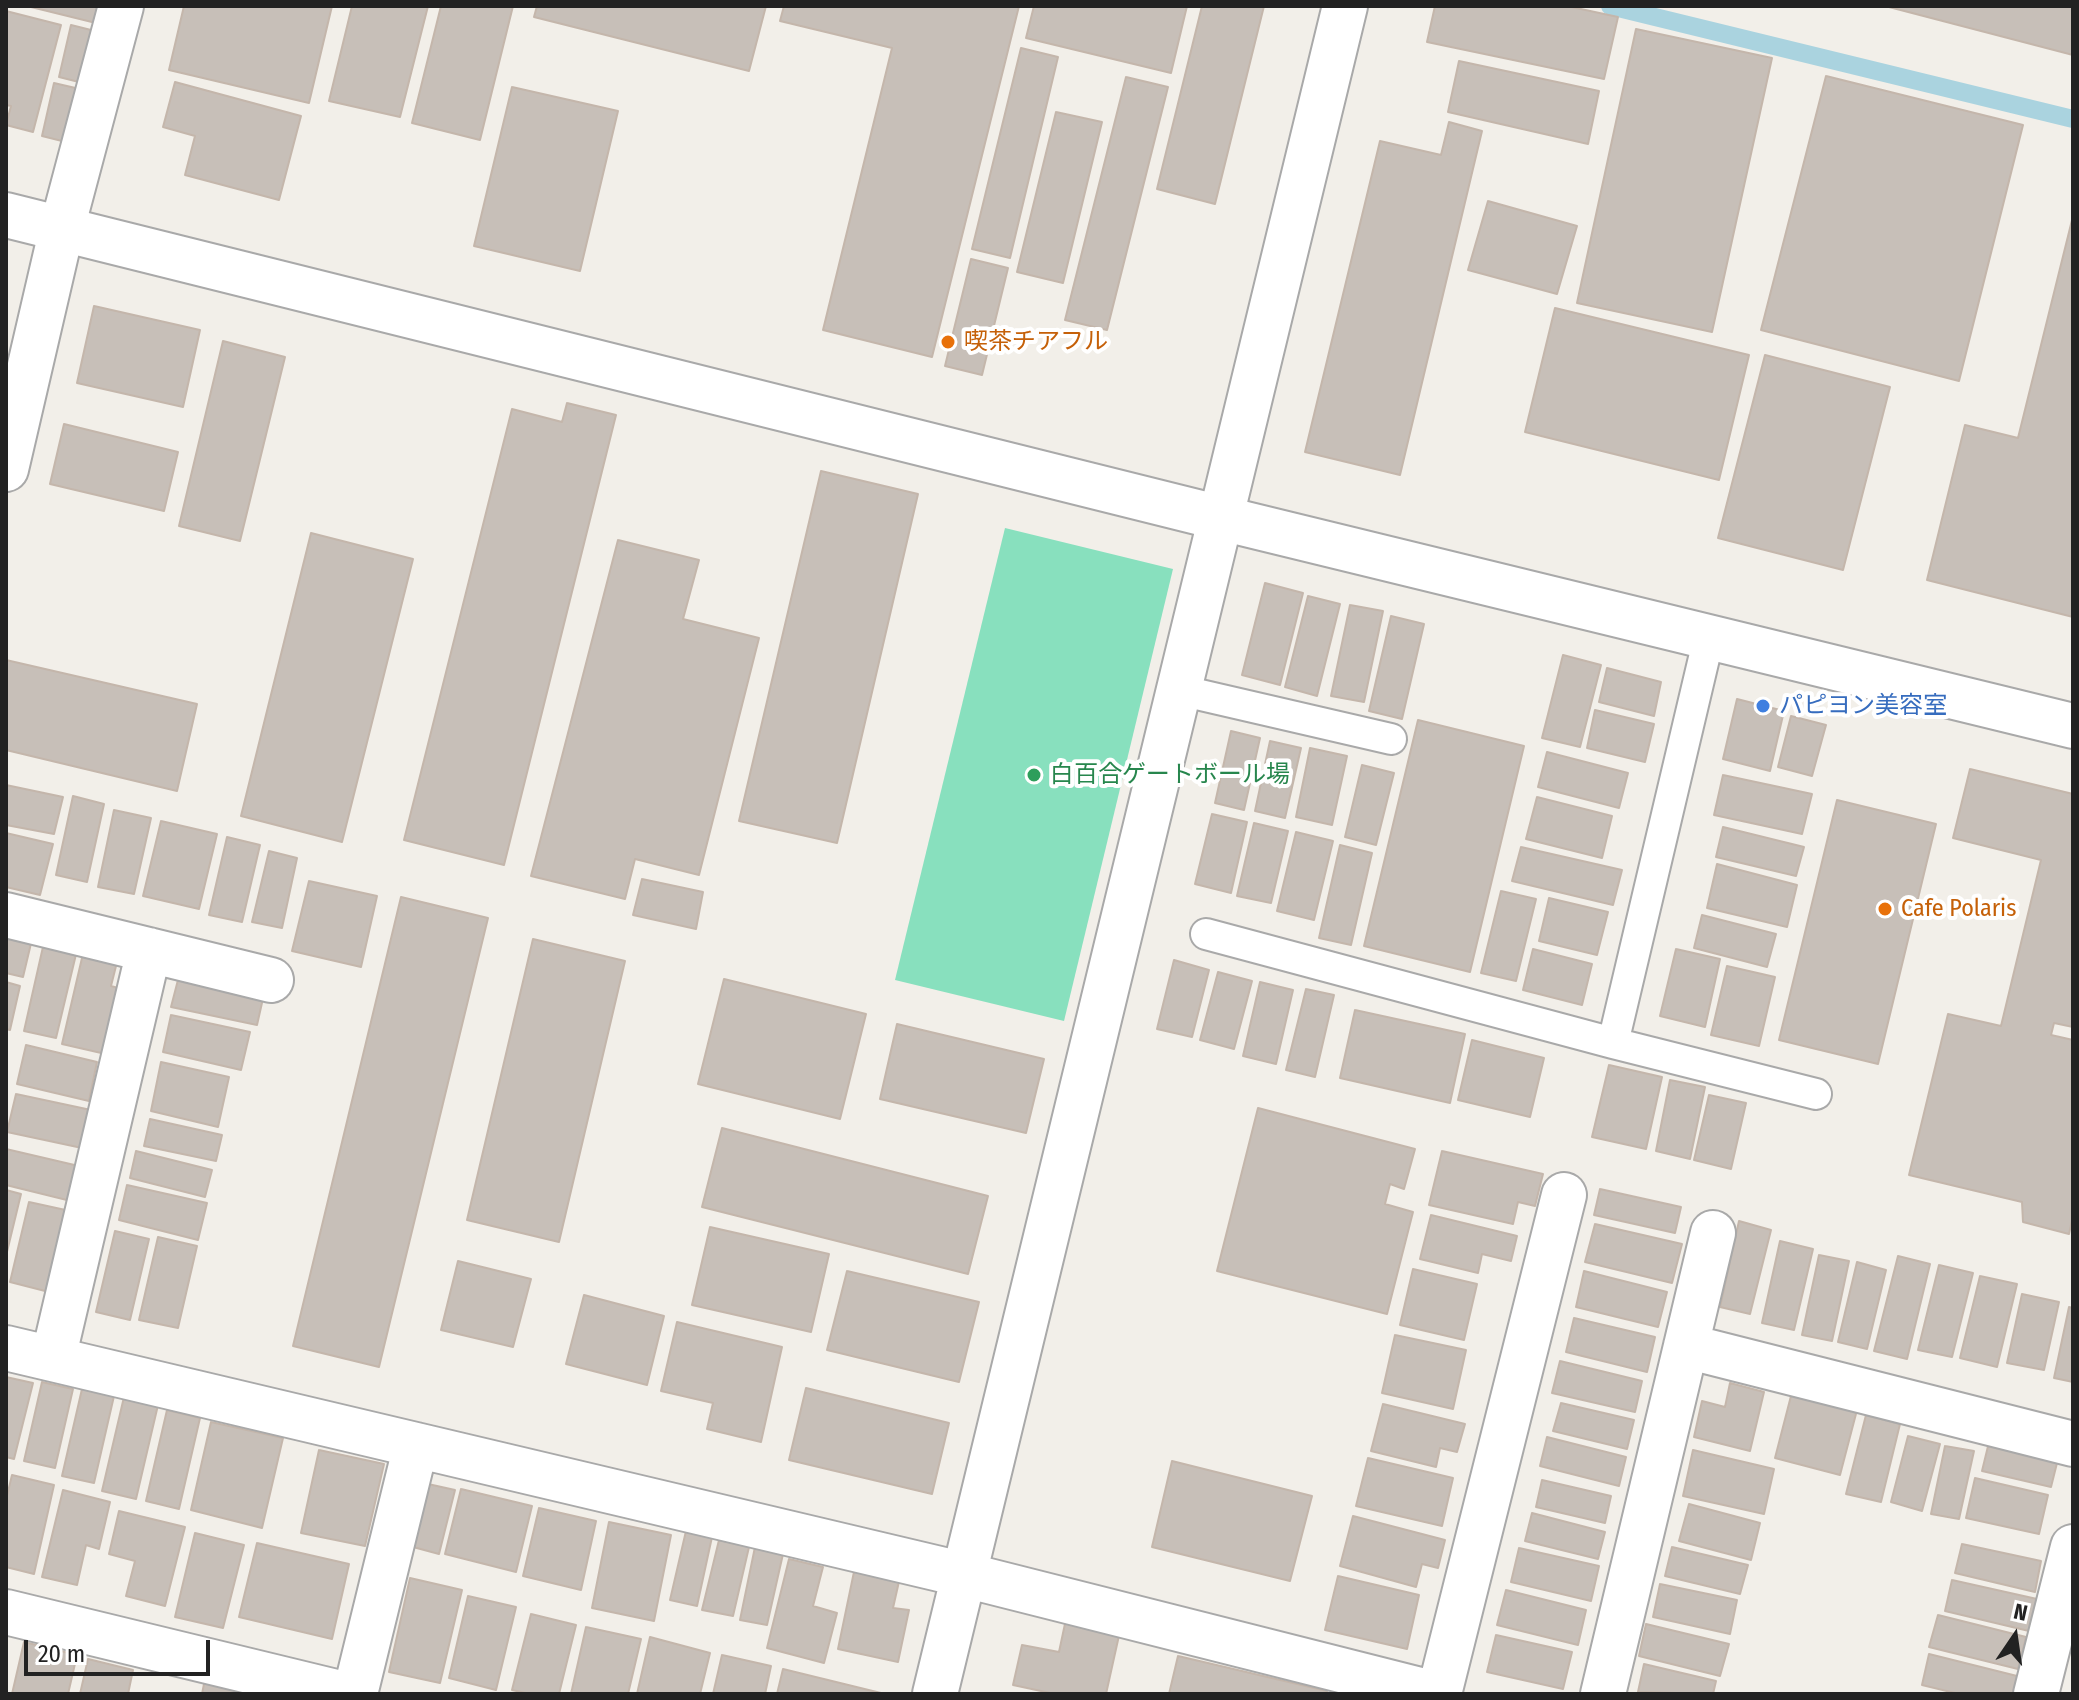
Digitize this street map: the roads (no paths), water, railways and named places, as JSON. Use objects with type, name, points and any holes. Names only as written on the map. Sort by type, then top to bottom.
[{"type":"street","points":[[6,469],[62,228],[121,6]]},
{"type":"street","points":[[935,1694],[1345,6]]},
{"type":"street","points":[[6,215],[1221,518],[2073,726]]},
{"type":"street","points":[[6,915],[271,980]]},
{"type":"street","points":[[53,1359],[149,950]]},
{"type":"street","points":[[6,1348],[965,1575],[1438,1694],[1564,1195]]},
{"type":"street","points":[[1603,1694],[1713,1233]]},
{"type":"street","points":[[1686,1346],[2073,1444]]},
{"type":"street","points":[[355,1694],[416,1445]]},
{"type":"street","points":[[2036,1694],[2073,1547]]},
{"type":"street","points":[[6,1612],[344,1694]]},
{"type":"lane","points":[[1613,1043],[1709,637]]},
{"type":"lane","points":[[1179,690],[1391,739]]},
{"type":"lane","points":[[1206,934],[1816,1094]]},
{"type":"waterway","points":[[1610,6],[2073,119]]},
{"type":"place","name":"喫茶チアフル","points":[[948,342]]},
{"type":"place","name":"パピヨン美容室","points":[[1763,706]]},
{"type":"place","name":"白百合ゲートボール場","points":[[1034,775]]},
{"type":"place","name":"Cafe Polaris","points":[[1885,909]]}]
